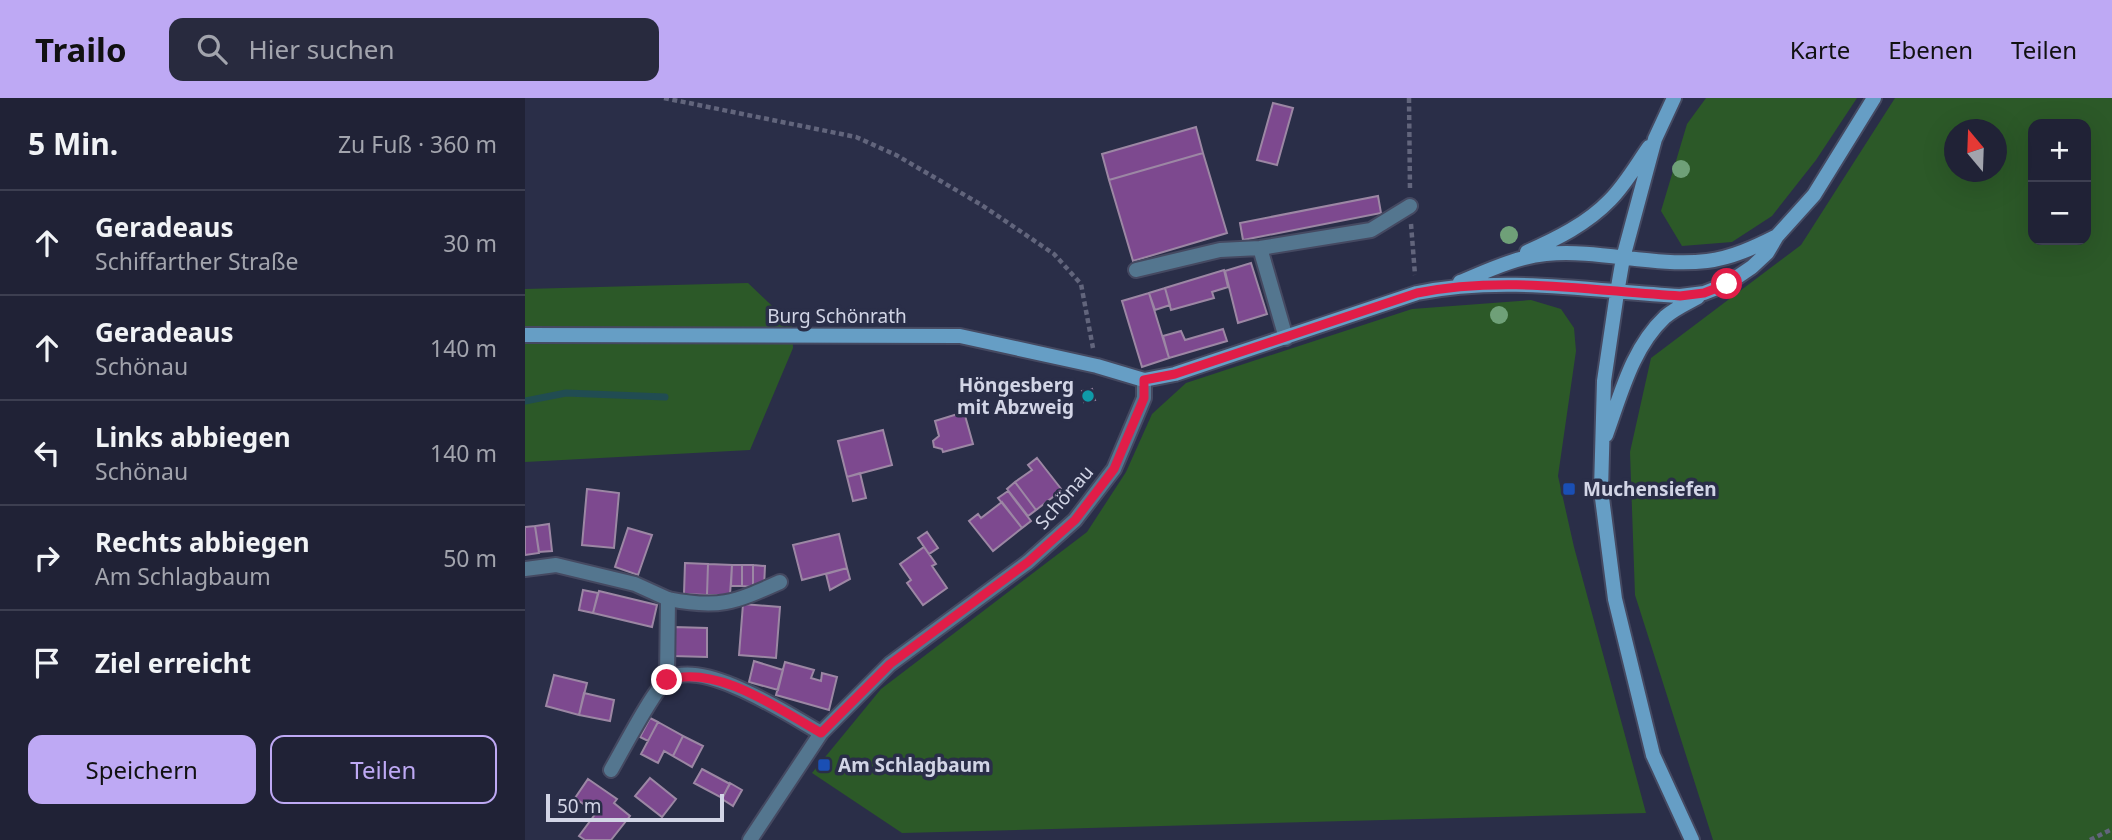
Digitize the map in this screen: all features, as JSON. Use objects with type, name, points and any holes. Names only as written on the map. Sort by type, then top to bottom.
[{"type":"street","points":[[1452,286],[1559,237],[1590,218],[1611,200],[1655,139],[1675,98]]},
{"type":"street","points":[[1600,449],[1644,339],[1667,315],[1704,293],[1727,284],[1767,253],[1777,236],[1814,195],[1874,98]]},
{"type":"street","points":[[1655,139],[1623,258],[1617,293],[1604,381],[1600,449],[1601,490],[1615,600],[1653,755],[1692,840]]},
{"type":"street","points":[[1136,270],[1220,250],[1260,248],[1371,230],[1410,206]]},
{"type":"street","points":[[1500,265],[1544,255],[1582,253],[1665,262],[1707,261],[1732,256],[1777,236]]},
{"type":"street","points":[[1260,248],[1286,338]]},
{"type":"street","points":[[1144,380],[1175,374],[1417,293],[1452,286],[1513,284],[1680,296],[1704,293]]},
{"type":"street","name":"Burg Schönrath","points":[[525,335],[960,336],[1097,366],[1144,380]]},
{"type":"street","name":"Schönau","points":[[750,840],[821,733],[890,664],[1028,562],[1075,520],[1114,469],[1144,398],[1144,380]]},
{"type":"street","points":[[525,569],[556,565],[635,584],[667,599],[700,605],[727,603],[781,582]]},
{"type":"street","points":[[667,599],[667,680]]},
{"type":"street","points":[[611,770],[656,693],[667,680],[692,675],[727,681],[821,733]]},
{"type":"path","points":[[664,98],[856,137],[896,155],[980,204],[1053,254],[1081,284],[1097,366]]},
{"type":"path","points":[[2090,840],[2112,829]]},
{"type":"green space","points":[[1706,98],[1857,98],[1816,160],[1772,216],[1732,242],[1682,246],[1661,211],[1687,124]]},
{"type":"green space","points":[[1895,98],[2112,98],[2112,840],[1713,840],[1635,595],[1630,452],[1651,358],[1801,245]]},
{"type":"green space","points":[[748,283],[792,325],[793,348],[750,450],[525,462],[525,289]]},
{"type":"green space","points":[[1531,300],[1561,309],[1574,328],[1576,351],[1558,476],[1574,547],[1646,813],[902,833],[812,773],[881,689],[1087,532],[1126,472],[1152,414],[1186,383],[1412,309]]},
{"type":"building","points":[[1273,103],[1293,108],[1277,165],[1257,160]]},
{"type":"building","points":[[1196,127],[1203,153],[1109,180],[1102,154]]},
{"type":"building","points":[[1203,153],[1227,233],[1133,261],[1109,180]]},
{"type":"building","points":[[1378,196],[1381,213],[1243,240],[1240,223]]},
{"type":"building","points":[[1251,263],[1267,314],[1238,323],[1225,271]]},
{"type":"building","points":[[1224,270],[1228,287],[1212,292],[1214,298],[1171,310],[1165,288]]},
{"type":"building","points":[[1165,288],[1170,305],[1155,310],[1149,293]]},
{"type":"building","points":[[1149,293],[1169,358],[1142,367],[1122,301]]},
{"type":"building","points":[[1223,329],[1227,341],[1169,358],[1163,336],[1181,331],[1185,340]]},
{"type":"building","name":"Höngesberg mit Abzweig","points":[[1092,389],[1095,400],[1084,402],[1082,391]]},
{"type":"building","points":[[964,412],[973,444],[943,452],[942,449],[934,447],[933,441],[939,436],[935,421]]},
{"type":"building","points":[[883,430],[892,465],[847,477],[838,441]]},
{"type":"building","points":[[1037,458],[1062,490],[1036,510],[1015,482],[1032,470],[1028,465]]},
{"type":"building","points":[[860,473],[866,498],[853,501],[847,477]]},
{"type":"building","points":[[1015,482],[1036,510],[1028,516],[1007,489]]},
{"type":"building","points":[[587,489],[619,493],[614,548],[582,545]]},
{"type":"building","points":[[1008,491],[1031,521],[1022,528],[998,498]]},
{"type":"building","points":[[1002,502],[1022,528],[993,551],[969,521],[978,514],[981,518]]},
{"type":"building","points":[[549,524],[552,551],[539,552],[535,526]]},
{"type":"building","points":[[535,526],[539,553],[525,555],[525,527]]},
{"type":"building","points":[[628,528],[652,535],[638,575],[615,567]]},
{"type":"building","points":[[927,532],[938,548],[929,554],[918,538]]},
{"type":"building","points":[[839,534],[847,568],[802,580],[793,545]]},
{"type":"building","points":[[924,547],[936,564],[932,566],[947,588],[923,605],[907,583],[911,580],[900,564]]},
{"type":"building","points":[[685,563],[708,564],[707,595],[684,594]]},
{"type":"building","points":[[708,564],[732,565],[730,595],[707,595]]},
{"type":"building","points":[[732,565],[742,565],[742,586],[731,586]]},
{"type":"building","points":[[742,565],[753,565],[753,587],[742,586]]},
{"type":"building","points":[[753,565],[765,566],[764,587],[753,587]]},
{"type":"building","points":[[847,568],[850,579],[830,590],[826,574]]},
{"type":"building","points":[[583,590],[598,593],[593,613],[579,610]]},
{"type":"building","points":[[599,591],[657,605],[652,627],[593,613]]},
{"type":"building","points":[[743,604],[780,607],[776,658],[739,655]]},
{"type":"building","points":[[674,627],[707,628],[707,657],[673,656]]},
{"type":"building","points":[[754,661],[783,670],[778,690],[749,682]]},
{"type":"building","points":[[785,662],[814,670],[811,678],[821,681],[822,673],[837,677],[829,710],[776,695]]},
{"type":"building","points":[[554,675],[587,683],[579,715],[546,706]]},
{"type":"building","points":[[584,693],[614,700],[610,721],[579,715]]},
{"type":"building","points":[[650,718],[658,722],[648,741],[640,737]]},
{"type":"building","points":[[658,722],[683,736],[673,756],[664,751],[658,763],[641,754]]},
{"type":"building","points":[[683,736],[703,746],[692,767],[673,756]]},
{"type":"building","points":[[702,769],[730,784],[722,798],[694,783]]},
{"type":"building","points":[[650,778],[676,799],[662,817],[635,796]]},
{"type":"building","points":[[588,779],[617,799],[614,803],[630,816],[611,840],[585,840],[579,836],[596,813],[575,798]]},
{"type":"building","points":[[730,783],[742,790],[733,806],[722,799]]},
{"type":"waterway","points":[[525,401],[566,393],[665,397]]},
{"type":"place","name":"Höngesberg mit Abzweig","points":[[1088,396]]},
{"type":"place","name":"Muchensiefen","points":[[1569,489]]},
{"type":"place","name":"Am Schlagbaum","points":[[824,765]]},
{"type":"route","points":[[667,680],[692,675],[727,681],[821,733],[890,664],[1028,562],[1075,520],[1114,469],[1144,398],[1144,380],[1175,374],[1417,293],[1452,286],[1561,286],[1617,293],[1680,296],[1704,293],[1727,284]]}]
